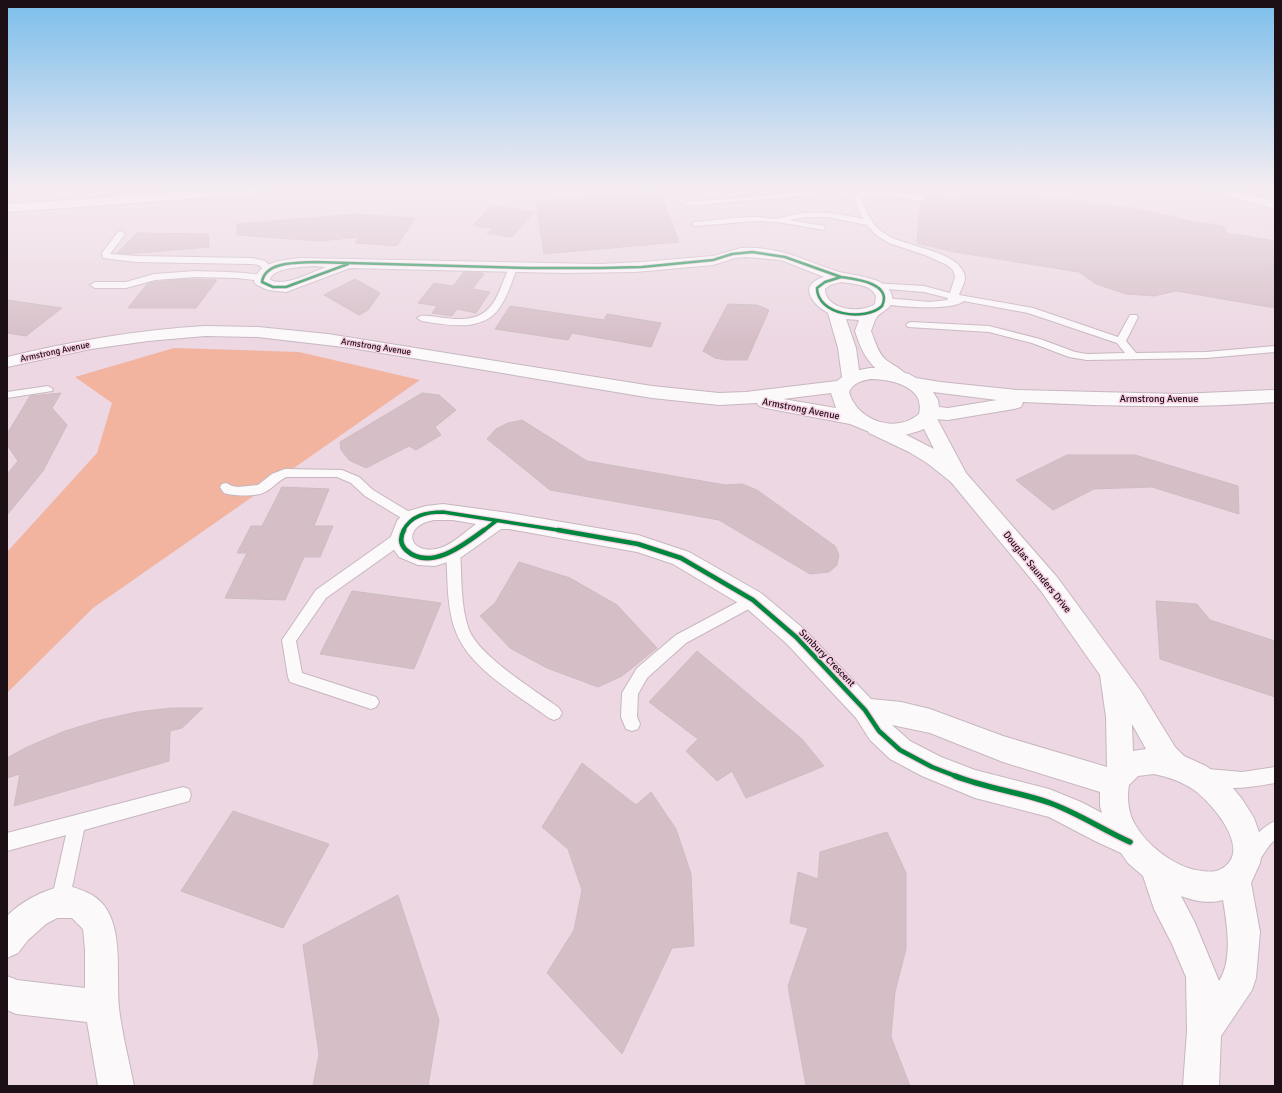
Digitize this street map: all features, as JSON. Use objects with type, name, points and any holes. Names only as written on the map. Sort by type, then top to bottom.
[{"type":"main road","points":[[348,264],[286,287],[268,285],[262,282],[266,274],[288,264],[299,263],[328,262],[348,264],[513,268],[636,267],[719,259],[734,253],[777,254],[793,258],[823,272],[841,277],[864,280],[874,285],[881,291],[884,301],[878,309],[870,313],[859,315],[835,311],[826,306],[819,300],[816,294],[818,288],[822,282],[841,277]]},
{"type":"main road","points":[[719,259],[737,263],[786,269],[799,274],[818,288]]},
{"type":"main road","points":[[835,311],[847,348],[846,382],[839,394],[846,411],[856,419],[876,428],[901,429],[921,423],[928,415],[929,400],[923,391],[879,363],[873,356],[863,330],[870,313]]},
{"type":"main road","name":"Armstrong Avenue","points":[[7,362],[85,345],[135,337],[192,332],[263,332],[342,341],[652,392],[698,398],[746,398],[846,382]]},
{"type":"main road","points":[[846,382],[861,373],[873,372],[906,379]]},
{"type":"main road","name":"Armstrong Avenue","points":[[906,379],[933,387],[1043,398],[1177,400],[1275,396]]},
{"type":"main road","name":"Armstrong Avenue","points":[[746,398],[856,419]]},
{"type":"main road","name":"Armstrong Avenue","points":[[928,415],[948,414],[1043,398]]},
{"type":"main road","name":"Douglas Saunders Drive","points":[[928,415],[958,477]]},
{"type":"main road","name":"Douglas Saunders Drive","points":[[876,428],[916,447],[934,458],[958,477],[1050,584],[1131,698],[1165,756],[1184,770]]},
{"type":"main road","name":"Sunbury Crescent","points":[[412,519],[421,515],[446,511],[496,521],[509,521],[617,540],[660,550],[681,558],[753,600],[796,637],[866,710],[878,731],[900,750],[932,767],[975,784],[1049,804],[1071,812],[1105,831],[1130,842]]},
{"type":"main road","points":[[412,519],[403,531],[400,538],[402,546],[406,551],[415,556],[436,557],[445,555],[496,521]]},
{"type":"main road","name":"Douglas Saunders Drive","points":[[1111,670],[1119,717],[1118,777]]},
{"type":"main road","points":[[866,710],[901,714],[930,721],[1003,749],[1118,777]]},
{"type":"main road","points":[[1204,1031],[1240,978],[1244,932],[1240,872],[1247,841],[1237,816],[1218,793],[1184,770],[1154,761],[1135,763],[1118,777],[1112,800],[1118,821],[1130,842],[1156,867],[1177,879],[1198,886],[1219,886],[1240,872]]},
{"type":"main road","points":[[1156,867],[1166,898],[1184,934],[1202,977],[1204,1031],[1201,1086]]},
{"type":"main road","points":[[7,942],[27,917],[46,906],[60,902],[77,902],[87,909],[97,922],[101,939],[102,1007],[116,1086]]},
{"type":"main road","points":[[7,993],[16,997],[102,1007]]},
{"type":"lane","points":[[95,285],[126,284],[154,277],[196,274],[266,274],[262,263],[252,260],[136,259],[106,256],[106,253],[116,240]]},
{"type":"lane","points":[[884,301],[930,305],[952,299],[960,282],[961,276],[955,266],[942,258],[889,240]]},
{"type":"lane","points":[[422,318],[467,322],[478,320],[486,316],[494,309],[513,268]]},
{"type":"lane","points":[[874,285],[924,289],[952,299],[970,300],[1030,310],[1121,341],[1133,356]]},
{"type":"lane","points":[[1121,341],[1133,317]]},
{"type":"lane","points":[[911,325],[989,330],[1010,333],[1080,356],[1206,355],[1275,349]]},
{"type":"lane","points":[[7,395],[48,389]]},
{"type":"lane","points":[[226,487],[228,490],[238,491],[261,488],[276,477],[285,473],[338,473],[355,480],[369,493],[412,519]]},
{"type":"lane","points":[[371,702],[296,677],[289,640],[321,594],[400,538]]},
{"type":"lane","points":[[453,550],[458,610],[463,632],[474,649],[488,663],[554,713]]},
{"type":"lane","points":[[632,724],[629,718],[630,693],[642,673],[681,639],[753,600]]},
{"type":"lane","points":[[1184,770],[1222,780],[1245,781],[1275,775]]},
{"type":"lane","points":[[7,842],[183,795]]},
{"type":"lane","points":[[60,902],[77,824]]},
{"type":"lane","points":[[1240,872],[1265,837],[1275,830]]},
{"type":"shaded area","points":[[174,348],[299,352],[420,380],[93,608],[7,693],[7,552],[97,453],[112,403],[75,377]]},
{"type":"building","points":[[130,240],[208,240],[209,247],[129,254],[117,253]]},
{"type":"building","points":[[306,240],[330,240],[320,241]]},
{"type":"building","points":[[357,240],[401,240],[397,246],[355,243]]},
{"type":"building","points":[[542,240],[678,240],[679,242],[544,254]]},
{"type":"building","points":[[917,240],[1275,241],[1275,308],[1176,291],[1154,296],[1126,294],[1096,284],[1079,272],[954,252],[917,243]]},
{"type":"building","points":[[464,272],[484,274],[472,289],[490,292],[476,313],[457,309],[452,316],[432,313],[437,306],[418,303],[434,283],[453,286]]},
{"type":"building","points":[[183,279],[217,280],[196,308],[128,308],[148,283]]},
{"type":"building","points":[[355,279],[380,293],[368,310],[359,315],[324,295]]},
{"type":"building","points":[[7,300],[62,308],[26,336],[7,333]]},
{"type":"building","points":[[728,304],[757,305],[769,310],[747,360],[726,360],[715,358],[703,351]]},
{"type":"building","points":[[510,306],[604,320],[607,314],[661,323],[651,347],[572,333],[568,340],[495,329]]},
{"type":"building","points":[[61,393],[52,408],[67,425],[43,471],[7,515],[7,474],[18,461],[7,445],[7,434],[30,396]]},
{"type":"building","points":[[422,393],[439,395],[456,410],[435,427],[441,435],[416,450],[409,446],[366,468],[349,460],[341,450],[340,442]]},
{"type":"building","points":[[522,420],[587,461],[725,485],[742,484],[757,490],[835,546],[839,555],[837,565],[829,572],[810,574],[719,520],[550,490],[487,439],[496,429],[508,423]]},
{"type":"building","points":[[1067,455],[1135,455],[1238,486],[1239,514],[1152,487],[1094,489],[1053,510],[1016,480]]},
{"type":"building","points":[[282,487],[329,489],[314,526],[333,526],[320,557],[304,557],[285,600],[225,598],[247,553],[237,553],[251,526],[262,526]]},
{"type":"building","points":[[519,562],[570,578],[617,605],[657,648],[622,676],[598,687],[547,668],[510,648],[480,616],[495,603]]},
{"type":"building","points":[[352,591],[441,603],[414,669],[320,654]]},
{"type":"building","points":[[1156,601],[1197,604],[1210,620],[1275,641],[1275,697],[1160,659]]},
{"type":"building","points":[[697,651],[802,739],[824,766],[746,798],[732,771],[717,781],[686,751],[698,739],[649,702]]},
{"type":"building","points":[[171,708],[203,708],[182,728],[170,731],[169,761],[14,806],[20,774],[7,778],[7,758],[27,747],[65,731],[101,720],[137,712]]},
{"type":"building","points":[[582,763],[636,805],[651,792],[676,829],[691,874],[694,946],[672,948],[622,1054],[547,973],[574,930],[582,890],[568,849],[542,827]]},
{"type":"building","points":[[233,811],[329,844],[283,928],[181,891]]},
{"type":"building","points":[[887,832],[906,873],[906,949],[895,992],[891,1037],[910,1086],[806,1086],[788,986],[808,928],[790,923],[798,872],[818,879],[820,852]]},
{"type":"building","points":[[398,895],[439,1020],[428,1086],[313,1086],[319,1054],[303,945]]},
{"type":"cycle path","points":[[348,264],[286,287],[273,287],[262,282],[263,276],[267,271],[274,268],[283,265],[314,262],[529,268],[600,268],[642,267],[713,260],[741,252],[752,252],[778,255],[798,261],[832,275],[869,283],[881,290],[884,296],[882,306],[873,312],[860,315],[846,314],[823,303],[817,296],[817,288],[825,282],[841,277]]},
{"type":"cycle path","points":[[496,521],[465,544],[443,556],[418,556],[407,551],[401,544],[402,533],[412,519],[434,512],[453,512],[638,544],[681,558],[753,600],[796,637],[865,710],[879,731],[900,750],[932,767],[975,784],[1049,803],[1071,812],[1105,831],[1130,842]]}]
